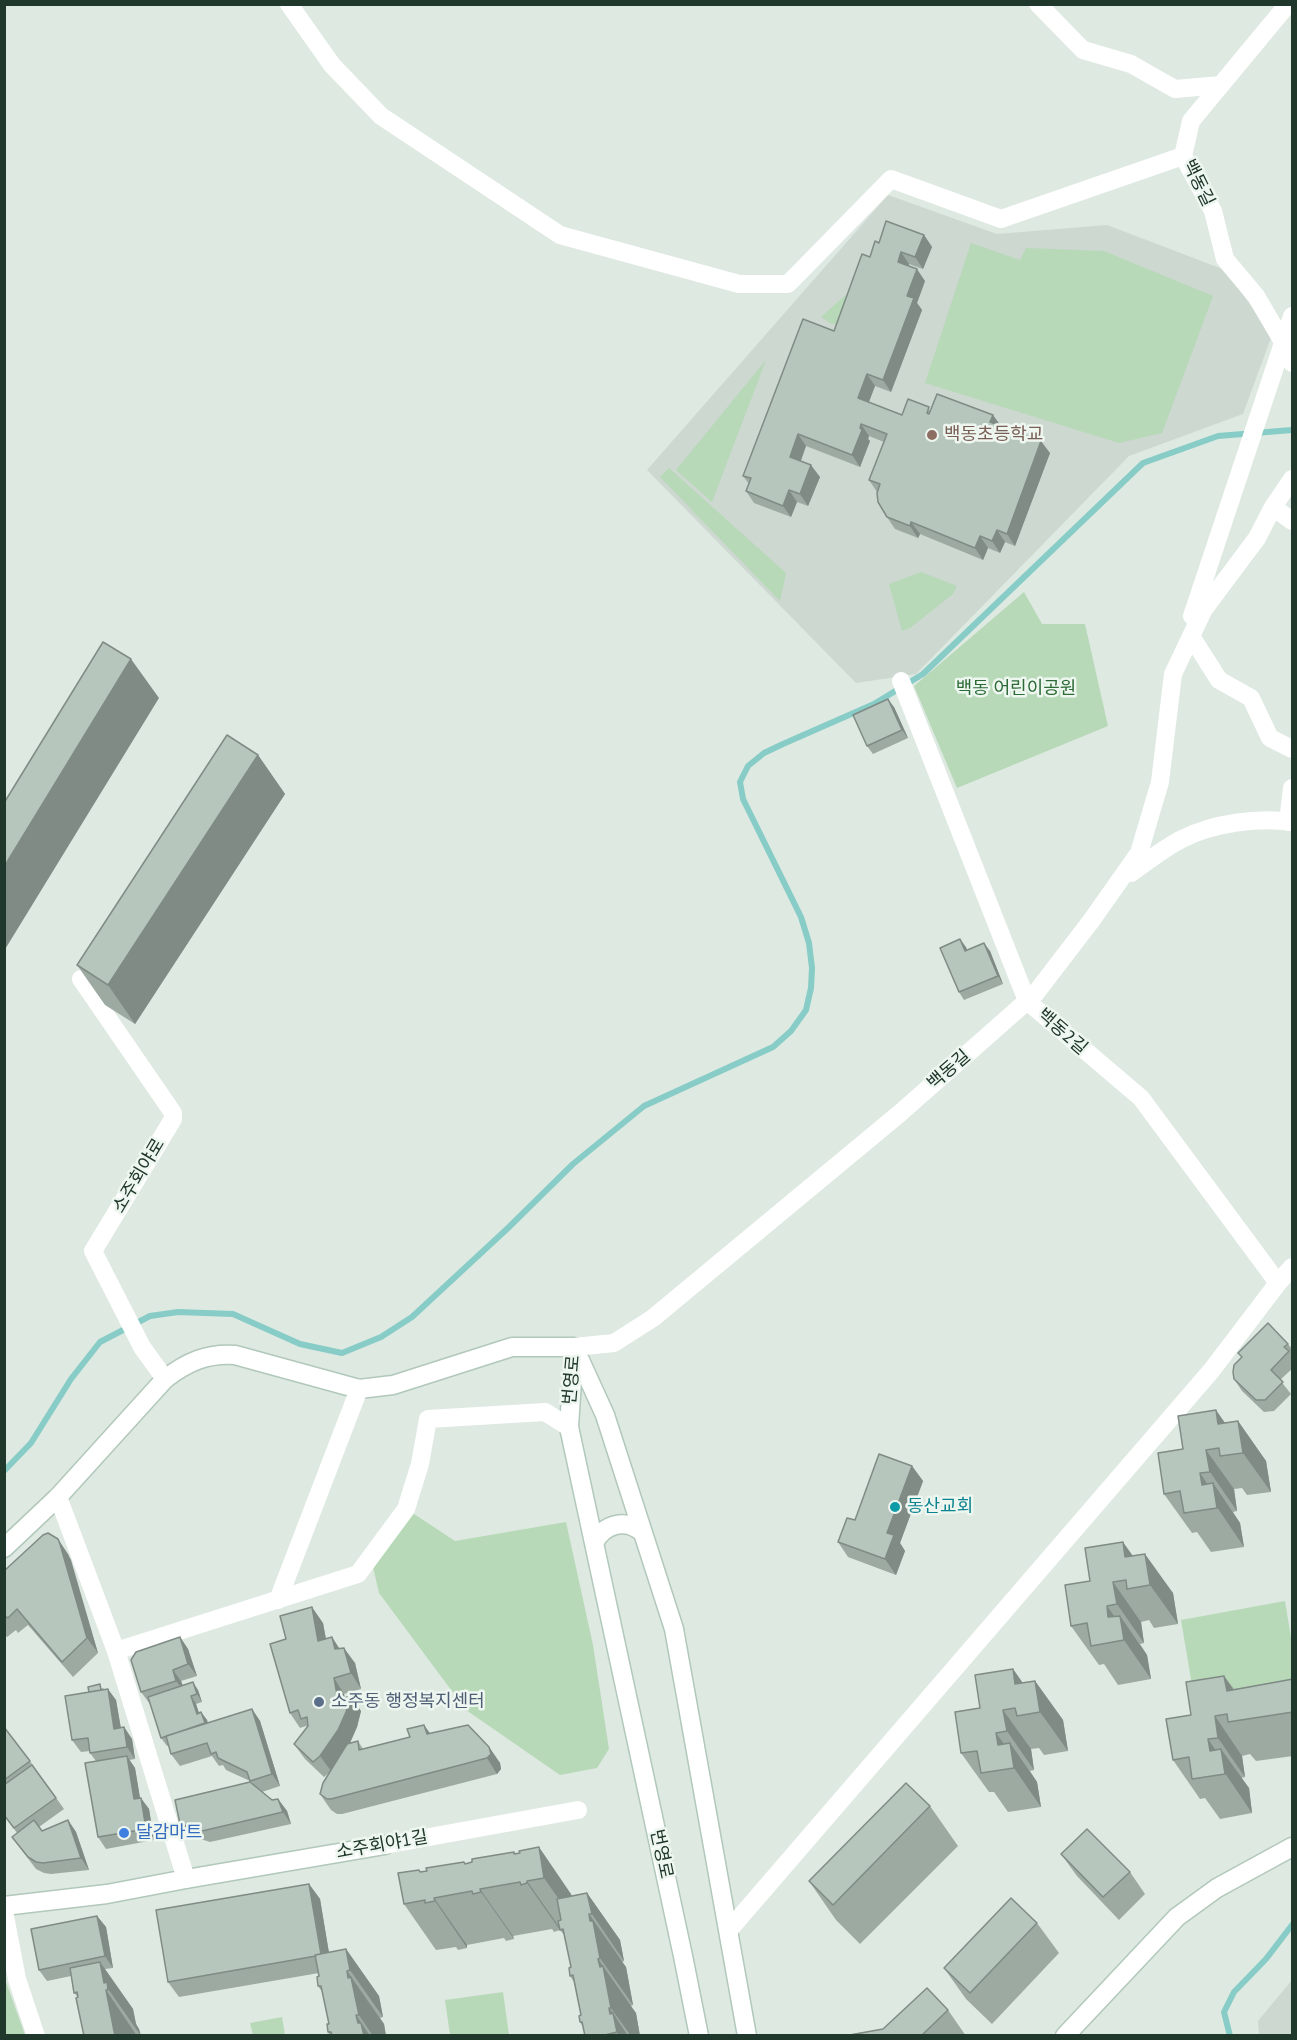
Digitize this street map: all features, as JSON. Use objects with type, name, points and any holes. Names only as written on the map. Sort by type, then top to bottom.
[{"type":"street","points":[[289,4],[332,65],[381,116],[560,235],[739,284],[788,284],[891,179],[1001,219],[1183,156]]},
{"type":"street","points":[[1038,4],[1083,51],[1131,64],[1175,89],[1221,85]]},
{"type":"street","name":"백동길","points":[[1288,4],[1191,121],[1183,156],[1213,212],[1225,259],[1256,296],[1293,363]]},
{"type":"street","name":"백동길","points":[[574,1347],[614,1343],[653,1317],[899,1114],[1027,1001],[1042,985],[1139,853],[1161,782],[1173,674],[1293,316]]},
{"type":"street","name":"백동길","points":[[1173,674],[1204,609],[1257,538],[1272,507],[1293,479]]},
{"type":"street","points":[[1272,507],[1293,521]]},
{"type":"street","points":[[1191,636],[1219,680],[1251,698],[1270,738],[1293,749]]},
{"type":"street","name":"백동2길","points":[[901,681],[1027,1001],[1070,1040],[1141,1098],[1278,1283]]},
{"type":"street","points":[[1120,880],[1181,839],[1210,827],[1273,819],[1290,822],[1293,788]]},
{"type":"street","name":"소주회야로","points":[[81,979],[173,1113],[172,1119],[93,1251],[142,1347],[165,1379]]},
{"type":"street","points":[[729,1930],[1211,1371],[1278,1283],[1293,1267]]},
{"type":"street","points":[[4,1548],[58,1497],[165,1379],[183,1365],[202,1357],[235,1355],[359,1389],[393,1385],[512,1347],[574,1347]]},
{"type":"street","name":"번영로","points":[[574,1347],[569,1427],[699,2036]]},
{"type":"street","name":"번영로","points":[[574,1347],[605,1415],[674,1629],[747,2036]]},
{"type":"street","points":[[278,1600],[359,1389]]},
{"type":"street","points":[[116,1652],[358,1574],[406,1509],[420,1464],[428,1419],[545,1412],[569,1427]]},
{"type":"street","points":[[58,1497],[116,1652],[186,1879]]},
{"type":"street","points":[[594,1543],[603,1531],[619,1523],[629,1524],[642,1532]]},
{"type":"street","name":"소주회야1길","points":[[4,1906],[107,1894],[578,1810]]},
{"type":"street","points":[[1065,2036],[1177,1917],[1217,1888],[1293,1847]]},
{"type":"street","points":[[4,1911],[17,1979],[36,2036]]},
{"type":"shaded area","name":"백동초등학교","points":[[888,195],[997,234],[1107,225],[1225,270],[1272,335],[1243,414],[1129,456],[916,674],[856,683],[647,470]]},
{"type":"shaded area","points":[[1292,1980],[1292,2035],[1259,2035],[1258,2021]]},
{"type":"green space","points":[[971,243],[1020,260],[1026,248],[1104,251],[1213,296],[1162,433],[1119,443],[925,383]]},
{"type":"green space","points":[[860,282],[839,326],[821,317]]},
{"type":"green space","points":[[766,360],[712,502],[676,470]]},
{"type":"green space","points":[[669,468],[786,573],[780,601],[660,477]]},
{"type":"green space","points":[[921,572],[957,586],[953,594],[910,628],[902,631],[889,584]]},
{"type":"green space","name":"백동 어린이공원","points":[[1024,592],[1042,624],[1085,624],[1108,726],[957,788],[914,686]]},
{"type":"green space","points":[[411,1512],[455,1541],[566,1522],[593,1645],[609,1749],[597,1768],[560,1775],[466,1710],[379,1593],[373,1567]]},
{"type":"green space","points":[[1285,1601],[1292,1644],[1292,1693],[1196,1709],[1181,1620]]},
{"type":"green space","points":[[5,1979],[25,2035],[5,2035]]},
{"type":"green space","points":[[503,1992],[509,2035],[450,2035],[445,2000]]},
{"type":"green space","points":[[282,2017],[285,2035],[253,2035],[250,2023]]},
{"type":"building","points":[[886,221],[924,235],[915,257],[901,252],[898,262],[917,269],[907,296],[914,298],[883,380],[867,374],[858,398],[902,415],[908,399],[929,407],[927,413],[929,414],[937,394],[993,415],[990,422],[1041,441],[1007,534],[997,530],[992,541],[980,536],[975,548],[911,522],[910,526],[887,517],[878,502],[877,493],[880,484],[869,480],[887,434],[861,424],[862,430],[852,455],[798,434],[790,457],[811,465],[800,494],[789,490],[783,506],[746,491],[751,478],[743,476],[803,319],[834,331],[862,254],[870,257],[875,241],[879,243]]},
{"type":"building","points":[[103,642],[131,659],[4,867],[4,803]]},
{"type":"building","points":[[888,699],[902,730],[867,746],[853,715]]},
{"type":"building","points":[[227,735],[258,755],[108,985],[77,965]]},
{"type":"building","points":[[960,939],[965,951],[984,943],[998,976],[959,992],[940,948]]},
{"type":"building","points":[[1268,1323],[1288,1344],[1284,1347],[1289,1351],[1271,1370],[1283,1382],[1265,1400],[1256,1400],[1234,1379],[1234,1365],[1242,1357],[1238,1353]]},
{"type":"building","points":[[1216,1410],[1218,1424],[1238,1421],[1243,1453],[1220,1456],[1219,1448],[1206,1450],[1210,1472],[1200,1473],[1202,1485],[1213,1483],[1217,1508],[1184,1513],[1180,1491],[1164,1494],[1158,1453],[1183,1449],[1178,1416]]},
{"type":"building","points":[[879,1454],[912,1466],[887,1533],[894,1535],[885,1559],[838,1542],[847,1518],[855,1520]]},
{"type":"building","points":[[48,1533],[58,1539],[60,1544],[87,1638],[62,1662],[17,1609],[8,1618],[4,1615],[4,1571]]},
{"type":"building","points":[[1123,1542],[1125,1557],[1145,1554],[1150,1585],[1127,1589],[1126,1580],[1113,1582],[1117,1604],[1107,1606],[1108,1617],[1120,1616],[1124,1640],[1091,1646],[1087,1623],[1071,1626],[1065,1585],[1090,1581],[1085,1548]]},
{"type":"building","name":"소주동 행정복지센터","points":[[312,1607],[318,1641],[332,1637],[335,1649],[344,1648],[351,1673],[334,1678],[338,1700],[351,1696],[338,1730],[320,1756],[313,1762],[294,1744],[308,1726],[307,1717],[301,1719],[298,1710],[290,1713],[270,1644],[286,1639],[280,1616]]},
{"type":"building","points":[[180,1637],[188,1664],[173,1670],[176,1681],[141,1692],[131,1660],[136,1652]]},
{"type":"building","points":[[1013,1669],[1015,1684],[1035,1681],[1040,1712],[1017,1716],[1015,1708],[1003,1710],[1007,1731],[996,1733],[998,1745],[1010,1743],[1014,1768],[981,1773],[977,1751],[961,1753],[955,1712],[980,1708],[975,1675]]},
{"type":"building","points":[[1224,1676],[1227,1691],[1293,1679],[1293,1712],[1228,1722],[1227,1714],[1215,1716],[1218,1738],[1208,1739],[1210,1751],[1221,1749],[1225,1774],[1192,1779],[1189,1757],[1173,1760],[1166,1719],[1191,1715],[1186,1682]]},
{"type":"building","points":[[193,1682],[197,1694],[191,1696],[197,1714],[201,1712],[205,1723],[161,1738],[148,1697]]},
{"type":"building","points":[[100,1684],[101,1690],[89,1692],[88,1687]]},
{"type":"building","points":[[108,1689],[114,1729],[124,1727],[127,1747],[90,1753],[88,1738],[72,1740],[65,1696]]},
{"type":"building","points":[[252,1709],[272,1774],[250,1781],[247,1772],[218,1758],[216,1752],[211,1754],[207,1743],[171,1754],[166,1736]]},
{"type":"building","points":[[424,1725],[427,1734],[468,1725],[489,1747],[491,1754],[487,1758],[331,1799],[320,1794],[323,1783],[347,1744],[358,1741],[359,1750],[410,1737],[407,1729]]},
{"type":"building","points":[[4,1727],[30,1761],[4,1780]]},
{"type":"building","points":[[127,1756],[134,1799],[141,1798],[146,1829],[98,1837],[85,1763]]},
{"type":"building","points":[[32,1765],[56,1798],[14,1828],[4,1815],[4,1785]]},
{"type":"building","points":[[250,1782],[272,1800],[278,1799],[283,1812],[202,1831],[180,1824],[175,1800]]},
{"type":"building","points":[[906,1783],[930,1806],[833,1905],[809,1881]]},
{"type":"building","points":[[34,1820],[42,1831],[68,1820],[81,1858],[43,1863],[28,1857],[12,1837]]},
{"type":"building","points":[[1087,1829],[1130,1872],[1103,1897],[1061,1854]]},
{"type":"building","points":[[539,1847],[544,1878],[527,1881],[521,1885],[520,1882],[480,1889],[481,1892],[473,1894],[472,1891],[434,1898],[435,1901],[425,1903],[425,1900],[404,1904],[398,1873],[427,1871],[426,1868],[464,1862],[465,1864],[472,1862],[472,1859],[520,1853],[519,1851]]},
{"type":"building","points":[[309,1884],[321,1954],[168,1982],[156,1910]]},
{"type":"building","points":[[587,1893],[592,1914],[589,1914],[590,1921],[593,1921],[600,1958],[598,1959],[600,1967],[603,1966],[611,2008],[609,2008],[610,2014],[613,2013],[617,2032],[601,2036],[585,2036],[582,2022],[580,2022],[579,2016],[581,2015],[573,1975],[570,1976],[569,1968],[571,1967],[563,1929],[560,1930],[558,1921],[561,1920],[557,1899]]},
{"type":"building","points":[[1011,1898],[1037,1923],[970,1993],[944,1968]]},
{"type":"building","points":[[97,1916],[105,1956],[39,1970],[31,1929]]},
{"type":"building","points":[[346,1949],[350,1970],[347,1971],[348,1978],[351,1977],[359,2015],[356,2015],[358,2023],[361,2023],[364,2036],[332,2036],[331,2032],[328,2032],[327,2024],[329,2024],[321,1986],[318,1986],[317,1977],[319,1976],[315,1955]]},
{"type":"building","points":[[100,1962],[104,1983],[107,1982],[108,1990],[106,1990],[115,2036],[84,2036],[76,1998],[78,1997],[77,1992],[74,1993],[70,1968]]},
{"type":"building","points":[[927,1988],[948,2010],[921,2036],[844,2036],[883,2029]]},
{"type":"waterway","points":[[4,1471],[31,1443],[71,1379],[100,1342],[150,1316],[178,1312],[233,1314],[300,1344],[342,1353],[381,1337],[412,1317],[573,1164],[644,1106],[773,1047],[791,1031],[806,1010],[811,988],[812,968],[809,943],[801,917],[743,799],[740,782],[748,766],[764,753],[874,704],[923,674],[1143,463],[1218,436],[1292,430]]},
{"type":"waterway","points":[[1230,2036],[1224,2012],[1234,1992],[1266,1959],[1292,1925]]},
{"type":"place","name":"백동초등학교","points":[[932,435]]},
{"type":"place","name":"동산교회","points":[[895,1507]]},
{"type":"place","name":"소주동 행정복지센터","points":[[319,1702]]},
{"type":"place","name":"달감마트","points":[[124,1833]]}]
